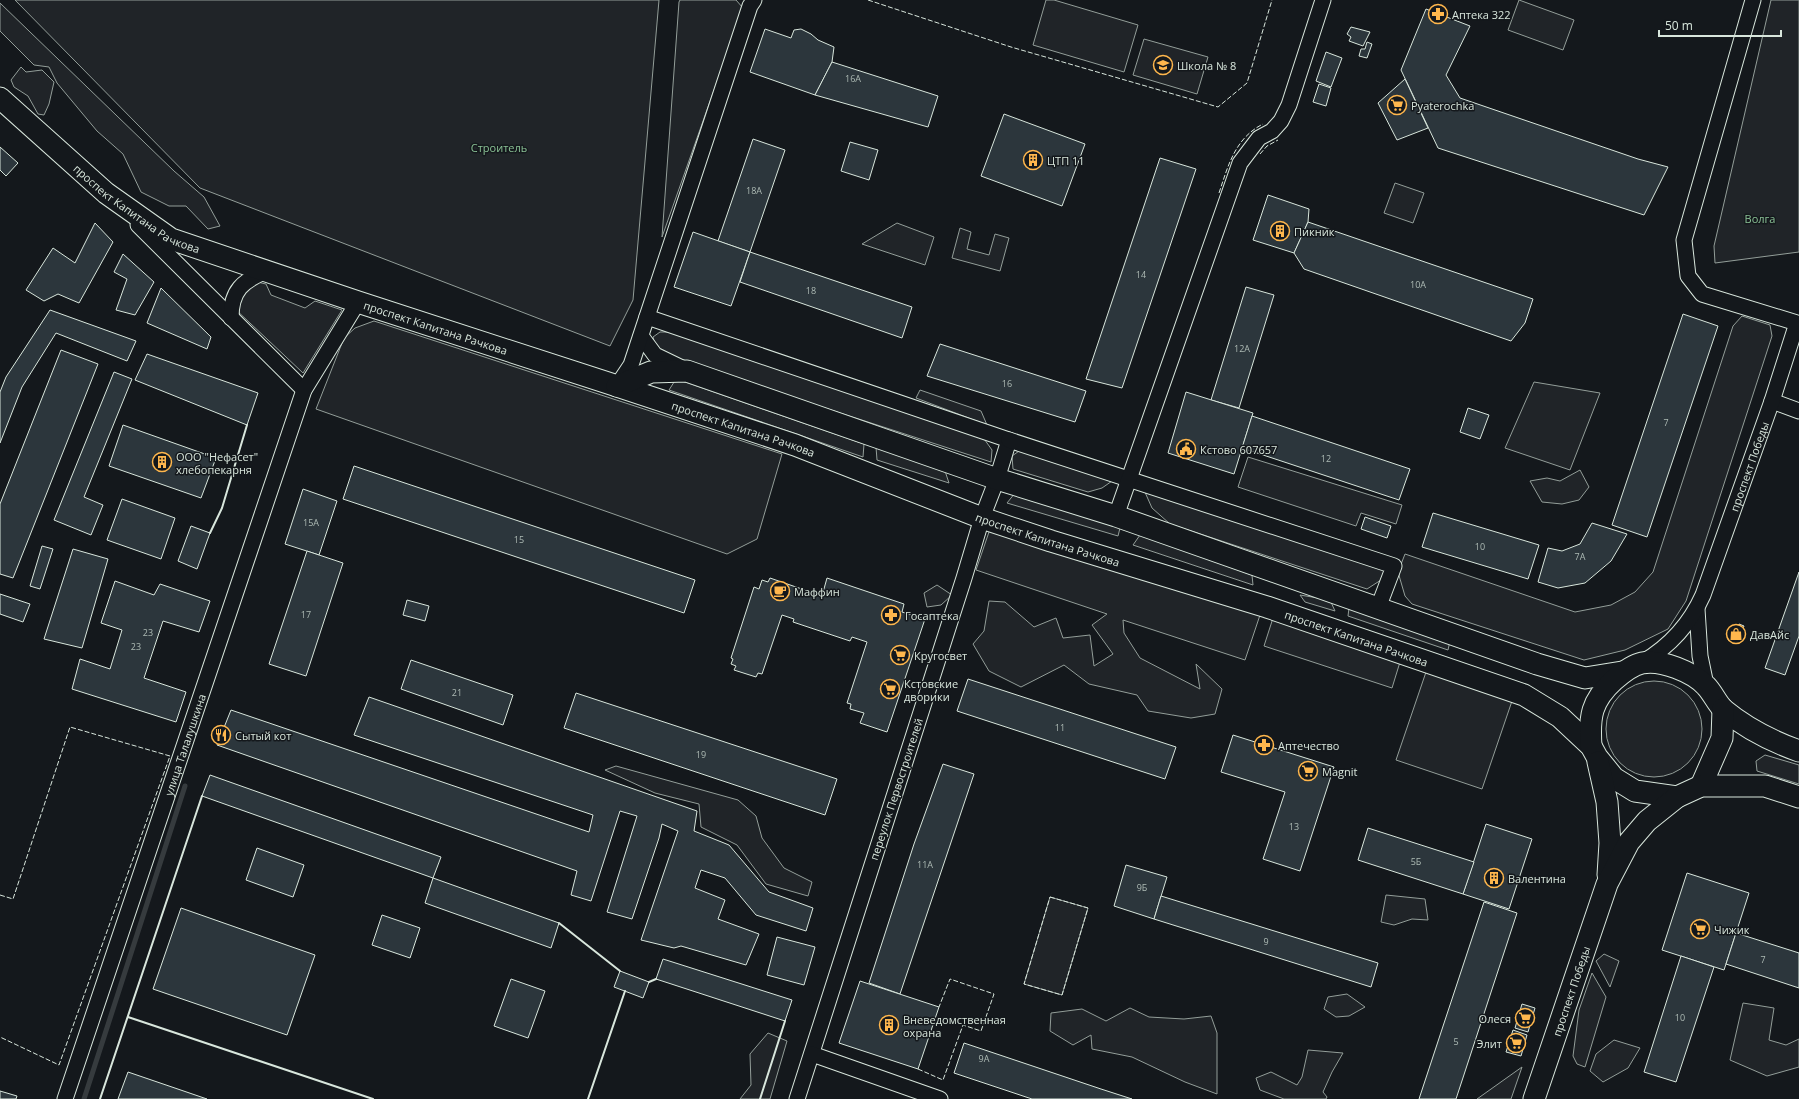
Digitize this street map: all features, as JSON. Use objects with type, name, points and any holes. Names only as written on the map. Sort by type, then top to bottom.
[{"type":"street","points":[[617,386],[631,365],[750,6],[754,0]]},
{"type":"street","points":[[1116,516],[1240,163],[1259,138],[1272,131],[1281,121],[1289,106],[1323,0]]},
{"type":"street","name":"проспект Победы","points":[[1642,663],[1660,652],[1681,631],[1697,609],[1704,595],[1772,401],[1797,323],[1702,294],[1688,276],[1684,240],[1753,0]]},
{"type":"street","name":"проспект Капитана Рачкова","points":[[0,98],[115,199],[171,238],[358,302],[617,386],[795,446],[982,518],[1051,542],[1267,607],[1524,696],[1560,717],[1594,752]]},
{"type":"street","points":[[115,199],[130,217],[304,390]]},
{"type":"street","points":[[231,318],[231,307],[240,286],[266,271]]},
{"type":"street","name":"улица Талалушкина","points":[[65,1099],[304,390],[358,302]]},
{"type":"street","points":[[647,317],[1008,440],[1394,566],[1378,608]]},
{"type":"street","points":[[641,336],[655,355],[687,371],[997,479],[1116,516],[1537,664],[1585,678],[1622,672],[1642,663],[1666,664],[1691,674],[1706,685],[1723,709],[1742,724],[1766,738],[1799,751]]},
{"type":"street","points":[[617,386],[651,372],[687,371]]},
{"type":"street","points":[[1772,401],[1799,411]]},
{"type":"street","name":"переулок Первостроителей","points":[[797,1099],[962,586],[982,518],[997,479],[1008,440]]},
{"type":"street","points":[[1697,609],[1700,656],[1706,685]]},
{"type":"street","points":[[1524,696],[1537,664]]},
{"type":"street","points":[[1608,884],[1610,843],[1607,802],[1590,730],[1593,707],[1606,687],[1622,672]]},
{"type":"street","points":[[1701,786],[1722,738],[1723,709]]},
{"type":"street","points":[[1594,752],[1614,778],[1635,791],[1677,797]]},
{"type":"street","points":[[1608,884],[1629,842],[1647,821],[1677,797],[1701,786],[1766,786],[1799,796]]},
{"type":"street","name":"проспект Победы","points":[[1534,1099],[1608,884]]},
{"type":"street","points":[[812,1054],[940,1099]]},
{"type":"green space","name":"Строитель","points":[[15,0],[659,0],[633,300],[610,346],[200,188]]},
{"type":"green space","points":[[680,0],[736,0],[743,8],[662,237],[679,2]]},
{"type":"green space","points":[[1046,0],[1054,0],[1138,25],[1124,72],[1033,45]]},
{"type":"green space","points":[[1519,0],[1574,20],[1563,50],[1508,30]]},
{"type":"green space","name":"Волга","points":[[1771,0],[1799,0],[1799,252],[1715,263],[1714,246]]},
{"type":"green space","points":[[0,3],[174,171],[204,197],[220,226],[208,229],[186,206],[169,206],[141,192],[123,154],[97,131],[57,83],[49,67],[34,65],[0,31]]},
{"type":"green space","points":[[1144,39],[1208,57],[1197,94],[1133,75]]},
{"type":"green space","points":[[21,67],[26,72],[42,70],[54,82],[49,104],[44,115],[38,114],[28,96],[14,87],[11,80]]},
{"type":"green space","points":[[1395,183],[1424,193],[1413,223],[1384,213]]},
{"type":"green space","points":[[897,223],[934,237],[925,265],[862,244]]},
{"type":"green space","points":[[960,228],[971,232],[967,249],[989,255],[995,234],[1009,238],[1000,271],[952,258]]},
{"type":"green space","points":[[253,281],[266,284],[271,295],[305,308],[315,301],[342,310],[303,373],[233,307]]},
{"type":"green space","points":[[1742,316],[1770,325],[1772,336],[1686,601],[1668,629],[1625,650],[1584,660],[1412,604],[1405,596],[1398,572],[1405,554],[1575,612],[1611,605],[1635,592],[1653,572],[1733,326]]},
{"type":"green space","points":[[374,321],[782,454],[757,539],[727,554],[316,409],[344,338],[355,328]]},
{"type":"green space","points":[[660,332],[673,332],[982,436],[992,450],[991,462],[668,357],[656,350],[653,337]]},
{"type":"green space","points":[[676,379],[864,444],[863,457],[669,390]]},
{"type":"green space","points":[[1534,382],[1600,393],[1570,470],[1505,448]]},
{"type":"green space","points":[[920,390],[981,411],[987,425],[916,398]]},
{"type":"green space","points":[[876,447],[943,465],[949,483],[877,460]]},
{"type":"green space","points":[[1022,449],[1115,479],[1102,488],[1088,492],[1013,469],[1012,456]]},
{"type":"green space","points":[[1248,457],[1402,505],[1396,524],[1361,513],[1356,526],[1238,487]]},
{"type":"green space","points":[[1580,470],[1589,487],[1579,500],[1562,504],[1542,502],[1530,481],[1547,478],[1560,481]]},
{"type":"green space","points":[[1144,490],[1385,569],[1381,580],[1367,589],[1170,524],[1152,508]]},
{"type":"green space","points":[[1015,493],[1120,528],[1118,536],[1007,503]]},
{"type":"green space","points":[[991,526],[1260,615],[1245,660],[1123,620],[1124,633],[1140,658],[1200,689],[1196,664],[1222,689],[1215,714],[1191,718],[1148,711],[1137,695],[1089,684],[1064,665],[1021,687],[989,671],[973,644],[984,631],[989,601],[1005,602],[1034,627],[1056,618],[1063,638],[1090,635],[1094,666],[1113,654],[1092,625],[1107,614],[976,570]]},
{"type":"green space","points":[[1140,535],[1252,575],[1253,585],[1133,545]]},
{"type":"green space","points":[[937,585],[952,595],[941,605],[927,607],[924,593]]},
{"type":"green space","points":[[1300,595],[1330,600],[1335,611],[1305,602]]},
{"type":"green space","points":[[1349,608],[1450,641],[1448,650],[1348,616]]},
{"type":"green space","points":[[1273,618],[1400,662],[1392,688],[1264,646]]},
{"type":"green space","points":[[1426,672],[1512,701],[1482,789],[1396,760]]},
{"type":"green space","points":[[1654,681],[1672,685],[1681,689],[1688,695],[1694,702],[1698,711],[1702,729],[1698,747],[1694,756],[1688,763],[1681,769],[1672,773],[1654,777],[1636,773],[1627,769],[1620,763],[1614,756],[1610,747],[1606,729],[1610,711],[1614,702],[1620,695],[1627,689],[1636,685]]},
{"type":"green space","points":[[1765,755],[1799,765],[1799,784],[1757,771],[1756,761]]},
{"type":"green space","points":[[616,766],[738,800],[756,816],[762,838],[784,868],[812,882],[808,896],[766,884],[737,845],[701,827],[699,804],[655,793],[605,770]]},
{"type":"green space","points":[[1386,895],[1425,899],[1428,920],[1412,919],[1394,925],[1381,922]]},
{"type":"green space","points":[[1050,897],[1088,908],[1062,995],[1024,984]]},
{"type":"green space","points":[[1604,954],[1619,961],[1610,987],[1596,961]]},
{"type":"green space","points":[[1592,973],[1606,997],[1585,1067],[1577,1064],[1573,1056],[1579,1010]]},
{"type":"green space","points":[[1347,994],[1365,1007],[1349,1016],[1336,1017],[1324,1009],[1328,997]]},
{"type":"green space","points":[[1743,1003],[1774,1008],[1769,1040],[1786,1045],[1799,1039],[1799,1067],[1767,1076],[1730,1060]]},
{"type":"green space","points":[[1130,1008],[1149,1017],[1184,1019],[1211,1016],[1217,1033],[1217,1094],[1185,1082],[1132,1057],[1092,1049],[1091,1035],[1073,1045],[1050,1031],[1051,1013],[1082,1009],[1106,1021]]},
{"type":"green space","points":[[768,1033],[787,1041],[770,1099],[740,1099],[751,1085],[750,1054]]},
{"type":"green space","points":[[1614,1040],[1640,1048],[1628,1068],[1603,1082],[1590,1071],[1596,1054]]},
{"type":"green space","points":[[1308,1050],[1343,1053],[1323,1092],[1327,1097],[1326,1099],[1284,1099],[1260,1090],[1256,1078],[1271,1072],[1297,1085],[1302,1077]]},
{"type":"green space","points":[[1522,1067],[1511,1099],[1477,1099]]},
{"type":"building","points":[[1426,9],[1470,26],[1446,75],[1460,98],[1638,159],[1668,167],[1644,215],[1438,148],[1401,70]]},
{"type":"building","points":[[1351,27],[1370,32],[1363,46],[1349,41],[1351,37],[1347,34]]},
{"type":"building","points":[[765,29],[791,38],[794,30],[801,29],[811,34],[818,40],[834,47],[832,62],[815,95],[750,72]]},
{"type":"building","points":[[1367,42],[1372,44],[1367,58],[1359,56],[1361,49],[1365,49]]},
{"type":"building","points":[[1326,52],[1342,58],[1331,87],[1316,81]]},
{"type":"building","points":[[832,62],[938,96],[928,127],[815,95]]},
{"type":"building","points":[[1405,79],[1428,128],[1397,140],[1378,103]]},
{"type":"building","points":[[1319,84],[1331,88],[1326,106],[1313,102]]},
{"type":"building","name":"ЦТП 11","points":[[1004,114],[1085,144],[1062,206],[981,176]]},
{"type":"building","points":[[753,139],[785,150],[750,252],[718,241]]},
{"type":"building","points":[[850,142],[878,150],[869,180],[841,171]]},
{"type":"building","points":[[0,147],[18,163],[6,176],[0,170]]},
{"type":"building","points":[[1160,158],[1196,169],[1122,388],[1086,379]]},
{"type":"building","name":"Пикник","points":[[1268,195],[1309,209],[1308,222],[1294,253],[1253,240]]},
{"type":"building","points":[[1308,222],[1533,299],[1525,323],[1511,341],[1304,269],[1294,253]]},
{"type":"building","points":[[95,223],[113,242],[79,303],[58,294],[44,301],[26,290],[53,248],[75,263]]},
{"type":"building","points":[[693,232],[750,252],[731,306],[674,287]]},
{"type":"building","points":[[750,252],[912,307],[902,338],[740,282]]},
{"type":"building","points":[[123,254],[154,282],[135,315],[116,310],[127,279],[114,272]]},
{"type":"building","points":[[1246,287],[1274,295],[1239,408],[1211,400]]},
{"type":"building","points":[[161,288],[211,337],[207,349],[147,323]]},
{"type":"building","points":[[50,310],[136,341],[127,361],[56,333],[22,387],[0,443],[0,392],[6,377]]},
{"type":"building","points":[[1683,314],[1718,326],[1647,537],[1612,525]]},
{"type":"building","points":[[940,344],[1086,391],[1075,422],[927,376]]},
{"type":"building","points":[[61,350],[98,364],[13,578],[0,574],[0,504]]},
{"type":"building","points":[[147,354],[258,393],[247,425],[135,380]]},
{"type":"building","points":[[114,372],[132,379],[84,497],[103,505],[91,535],[54,520]]},
{"type":"building","points":[[1186,392],[1253,413],[1234,474],[1168,453]]},
{"type":"building","points":[[1468,408],[1489,415],[1480,439],[1460,432]]},
{"type":"building","points":[[1252,416],[1410,469],[1399,500],[1242,448]]},
{"type":"building","name":"ООО \"Нефасет\" хлебопекарня","points":[[123,425],[216,458],[201,498],[109,466]]},
{"type":"building","points":[[354,466],[695,580],[684,613],[343,499]]},
{"type":"building","points":[[303,489],[337,501],[319,555],[285,544]]},
{"type":"building","points":[[122,499],[175,518],[161,559],[107,540]]},
{"type":"building","points":[[1433,513],[1539,545],[1528,579],[1422,547]]},
{"type":"building","points":[[1365,517],[1391,526],[1387,538],[1361,529]]},
{"type":"building","points":[[1592,523],[1627,534],[1611,561],[1585,583],[1558,588],[1538,582],[1548,548],[1562,551],[1580,544]]},
{"type":"building","points":[[191,526],[210,533],[197,569],[178,561]]},
{"type":"building","points":[[42,546],[53,549],[40,589],[30,586]]},
{"type":"building","points":[[73,549],[108,559],[82,648],[44,639]]},
{"type":"building","points":[[307,551],[343,563],[306,676],[269,664]]},
{"type":"building","points":[[1799,572],[1799,636],[1785,675],[1765,668]]},
{"type":"building","points":[[770,578],[822,596],[827,578],[904,604],[902,612],[925,619],[887,732],[860,723],[864,713],[850,709],[851,704],[847,703],[867,642],[852,637],[850,641],[793,622],[794,619],[782,615],[762,674],[758,673],[756,677],[734,670],[736,666],[731,664],[733,659],[731,658],[754,587],[759,589],[762,580],[768,582]]},
{"type":"building","points":[[115,581],[154,595],[160,584],[210,601],[199,632],[163,621],[144,678],[186,692],[176,722],[72,689],[80,659],[110,669],[122,630],[101,623]]},
{"type":"building","points":[[0,594],[30,604],[23,622],[0,614]]},
{"type":"building","points":[[407,600],[429,606],[425,621],[403,615]]},
{"type":"building","name":"ДавАйс","points":[[1739,624],[1744,626],[1737,643],[1728,640],[1733,626],[1738,627]]},
{"type":"building","points":[[411,660],[513,695],[503,725],[401,689]]},
{"type":"building","points":[[968,679],[1176,747],[1165,779],[957,711]]},
{"type":"building","points":[[576,693],[837,779],[825,815],[564,728]]},
{"type":"building","points":[[369,697],[697,811],[694,831],[729,845],[769,892],[813,908],[806,931],[756,915],[725,878],[701,870],[695,888],[725,900],[718,919],[759,934],[746,965],[681,946],[674,948],[641,940],[678,831],[662,824],[659,838],[632,919],[607,912],[637,816],[620,811],[591,901],[571,895],[577,871],[217,745],[231,710],[589,832],[593,815],[354,735]]},
{"type":"building","points":[[1233,735],[1334,767],[1300,871],[1263,859],[1285,792],[1221,772]]},
{"type":"building","points":[[943,764],[974,774],[900,994],[869,983],[914,844]]},
{"type":"building","points":[[210,775],[441,857],[433,878],[202,796]]},
{"type":"building","name":"Валентина","points":[[1486,824],[1532,839],[1509,909],[1463,894]]},
{"type":"building","points":[[1368,828],[1474,862],[1463,894],[1358,860]]},
{"type":"building","points":[[257,848],[304,865],[293,897],[246,880]]},
{"type":"building","points":[[1126,865],[1167,877],[1154,919],[1114,906]]},
{"type":"building","points":[[1687,873],[1749,893],[1724,970],[1662,950]]},
{"type":"building","points":[[433,878],[559,923],[551,948],[425,903]]},
{"type":"building","points":[[1161,896],[1378,963],[1371,987],[1154,919]]},
{"type":"building","points":[[1484,902],[1517,913],[1456,1099],[1419,1099]]},
{"type":"building","points":[[181,908],[315,955],[287,1035],[153,989]]},
{"type":"building","points":[[382,915],[420,928],[410,958],[372,945]]},
{"type":"building","points":[[1736,933],[1799,953],[1799,988],[1726,964]]},
{"type":"building","points":[[777,937],[815,947],[804,985],[767,975]]},
{"type":"building","points":[[1681,956],[1714,967],[1676,1082],[1644,1072]]},
{"type":"building","points":[[663,959],[792,1000],[785,1021],[656,979]]},
{"type":"building","points":[[620,971],[649,982],[643,998],[614,987]]},
{"type":"building","points":[[511,979],[545,991],[528,1038],[494,1026]]},
{"type":"building","name":"Вневедомственная охрана","points":[[860,981],[939,1007],[918,1069],[839,1043]]},
{"type":"building","points":[[1522,1004],[1535,1008],[1528,1032],[1515,1028]]},
{"type":"building","points":[[1513,1030],[1527,1035],[1521,1056],[1506,1052]]},
{"type":"building","points":[[964,1043],[1132,1099],[1032,1099],[954,1073]]},
{"type":"building","points":[[128,1072],[207,1099],[118,1099]]},
{"type":"building","points":[[0,1091],[17,1096],[16,1099],[0,1099]]},
{"type":"waterway","points":[[84,1099],[185,786]]},
{"type":"fence","points":[[868,0],[1011,47],[1218,107],[1247,83],[1272,0]]},
{"type":"fence","points":[[1219,193],[1229,163],[1239,145],[1253,130],[1263,124]]},
{"type":"fence","points":[[1260,154],[1267,146],[1278,140]]},
{"type":"fence","points":[[0,895],[13,899],[70,727],[170,756],[59,1065],[0,1037]]},
{"type":"fence","points":[[1050,897],[1088,908],[1062,995],[1024,984],[1050,897]]},
{"type":"fence","points":[[918,1069],[943,1080],[963,1025],[981,1031],[994,994],[950,979],[939,1007]]},
{"type":"wall","points":[[210,533],[222,508],[247,425]]},
{"type":"wall","points":[[100,1099],[202,796]]},
{"type":"wall","points":[[559,923],[620,971]]},
{"type":"wall","points":[[649,982],[656,979]]},
{"type":"wall","points":[[588,1099],[625,991]]},
{"type":"wall","points":[[128,1017],[373,1099]]},
{"type":"wall","points":[[760,1099],[785,1021]]},
{"type":"place","name":"Аптека 322","points":[[1438,14]]},
{"type":"place","name":"Школа № 8","points":[[1163,65]]},
{"type":"place","name":"Pyaterochka","points":[[1397,105]]},
{"type":"place","name":"ЦТП 11","points":[[1033,160]]},
{"type":"place","name":"Пикник","points":[[1280,231]]},
{"type":"place","name":"Кстово 607657","points":[[1186,449]]},
{"type":"place","name":"ООО \"Нефасет\" хлебопекарня","points":[[162,462]]},
{"type":"place","name":"Маффин","points":[[780,591]]},
{"type":"place","name":"Госаптека","points":[[891,615]]},
{"type":"place","name":"ДавАйс","points":[[1736,634]]},
{"type":"place","name":"Кругосвет","points":[[900,655]]},
{"type":"place","name":"Кстовские дворики","points":[[890,689]]},
{"type":"place","name":"Сытый кот","points":[[221,735]]},
{"type":"place","name":"Аптечество","points":[[1264,745]]},
{"type":"place","name":"Magnit","points":[[1308,771]]},
{"type":"place","name":"Валентина","points":[[1494,878]]},
{"type":"place","name":"Чижик","points":[[1700,929]]},
{"type":"place","name":"Олеся","points":[[1525,1018]]},
{"type":"place","name":"Вневедомственная охрана","points":[[889,1025]]},
{"type":"place","name":"Элит","points":[[1516,1043]]}]
